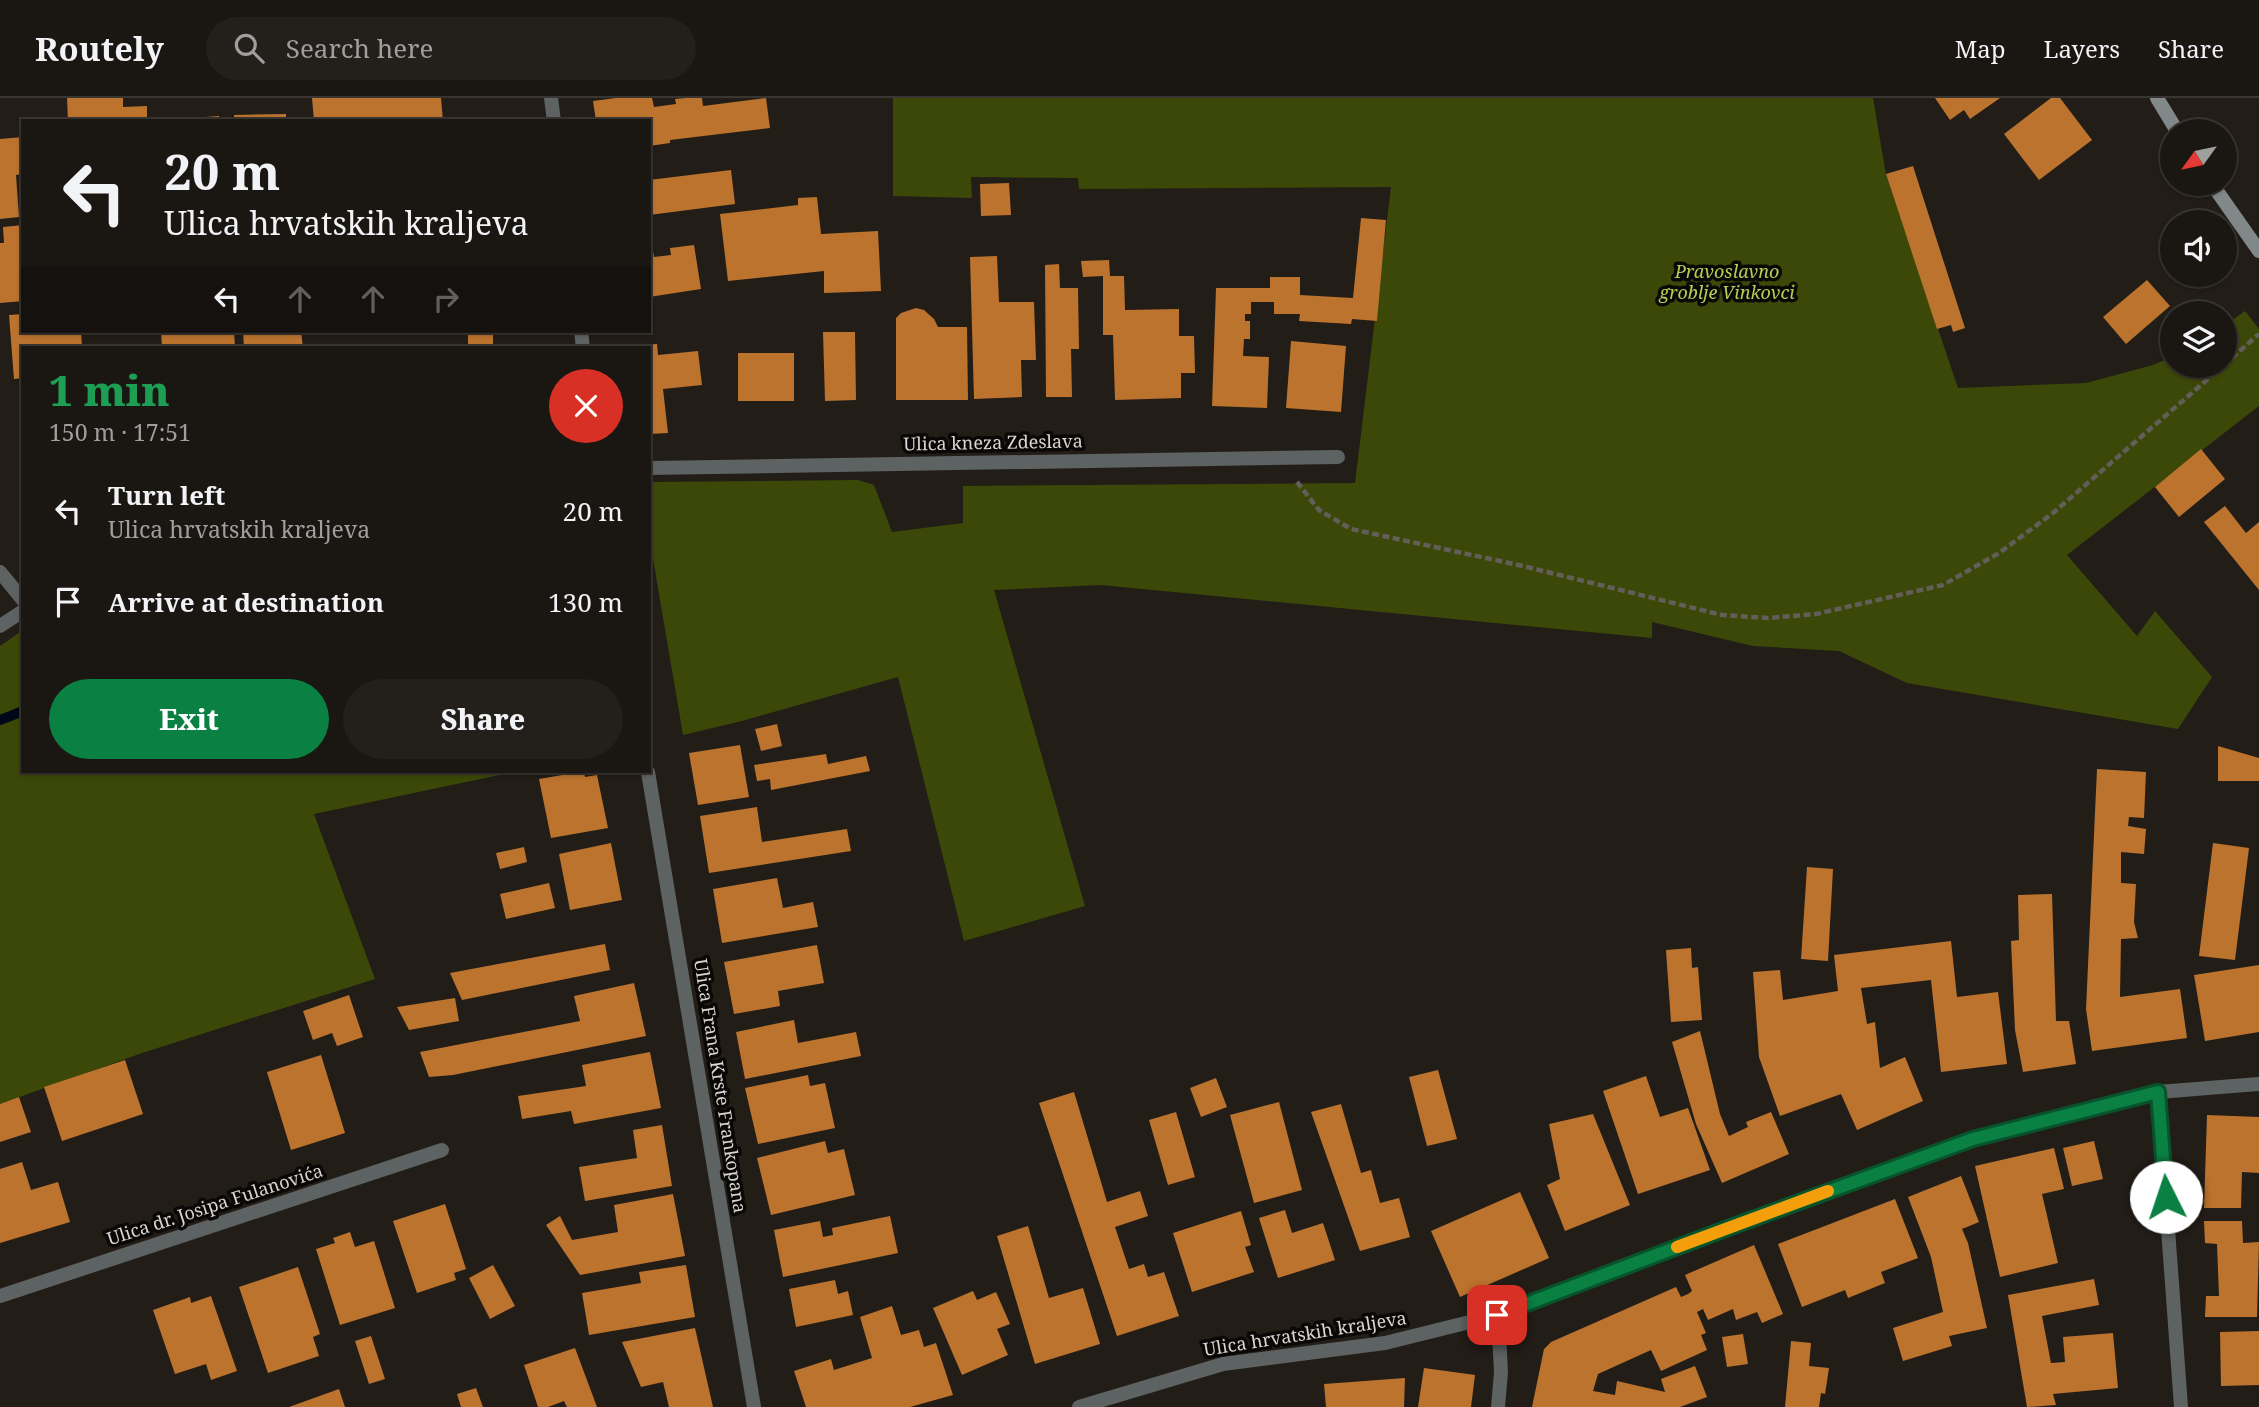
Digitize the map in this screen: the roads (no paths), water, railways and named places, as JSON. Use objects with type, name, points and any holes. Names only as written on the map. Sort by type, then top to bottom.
[{"type":"main road","points":[[2157,98],[2170,119]]},
{"type":"main road","points":[[2220,196],[2259,251]]},
{"type":"street","points":[[551,98],[554,119]]},
{"type":"street","name":"Ulica kneza Zdeslava","points":[[651,468],[1338,457]]},
{"type":"street","points":[[0,572],[21,598]]},
{"type":"street","points":[[0,626],[21,612]]},
{"type":"street","name":"Ulica Frana Krste Frankopana","points":[[648,773],[754,1407]]},
{"type":"street","name":"Ulica hrvatskih kraljeva","points":[[1079,1407],[1223,1364],[1385,1343],[1497,1315],[1973,1139],[2158,1092],[2259,1084]]},
{"type":"street","points":[[2158,1092],[2181,1407]]},
{"type":"street","name":"Ulica dr. Josipa Fulanovića","points":[[0,1296],[442,1150]]},
{"type":"street","points":[[1497,1315],[1502,1372],[1498,1407]]},
{"type":"waterway","points":[[0,720],[21,712]]},
{"type":"park label","name":"Pravoslavno groblje Vinkovci","points":[[1727,282]]}]
